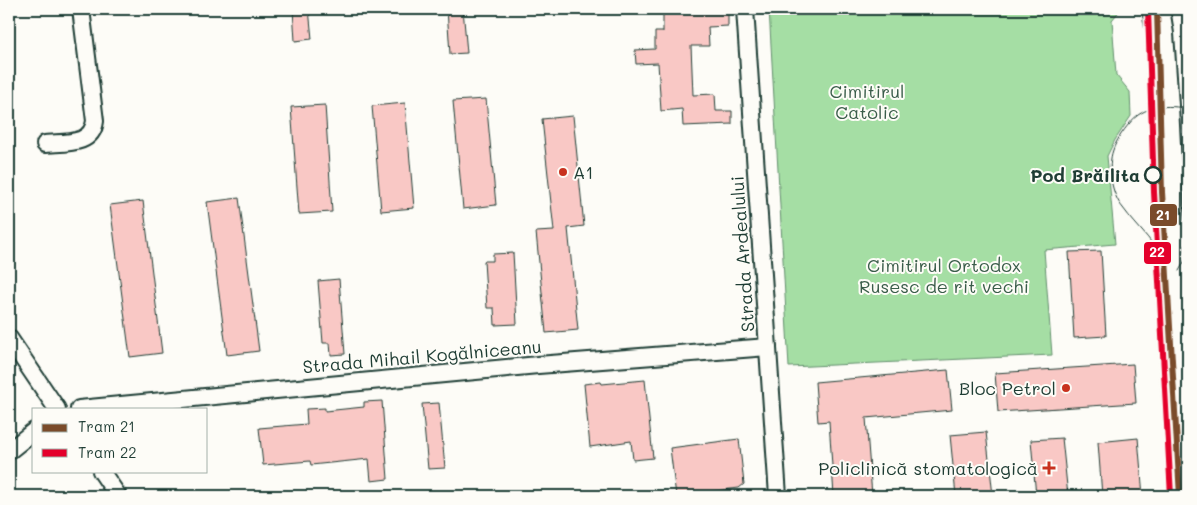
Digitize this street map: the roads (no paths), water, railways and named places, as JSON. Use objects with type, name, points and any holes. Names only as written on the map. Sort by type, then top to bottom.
[{"type":"main road","points":[[1156,9],[1160,34],[1165,106],[1185,496]]},
{"type":"street","points":[[45,144],[85,139],[94,129],[95,121],[81,9]]},
{"type":"street","name":"Strada Ardealului","points":[[745,9],[778,496]]},
{"type":"street","points":[[9,338],[56,408]]},
{"type":"street","name":"Strada Mihail Kogălniceanu","points":[[89,408],[548,364],[768,346]]},
{"type":"street","points":[[9,452],[32,433]]},
{"type":"street","points":[[102,472],[118,496]]},
{"type":"tram line","name":"22","points":[[1148,9],[1154,192],[1171,496]]},
{"type":"tram line","name":"21","points":[[1157,9],[1162,192],[1180,496]]},
{"type":"tram line","points":[[1167,270],[1153,244],[1119,202],[1111,180],[1110,164],[1114,147],[1122,133],[1141,113],[1164,107],[1188,109]]},
{"type":"tram line","points":[[1179,271],[1188,255]]},
{"type":"place","name":"A1","points":[[563,172]]},
{"type":"place","name":"Pod Brăilita","points":[[1153,175]]},
{"type":"place","name":"Bloc Petrol","points":[[1066,388]]},
{"type":"place","name":"Policlinică stomatologică","points":[[1049,468]]},
{"type":"park label","name":"Cimitirul Catolic","points":[[867,101]]},
{"type":"park label","name":"Cimitirul Ortodox Rusesc de rit vechi","points":[[944,275]]}]
